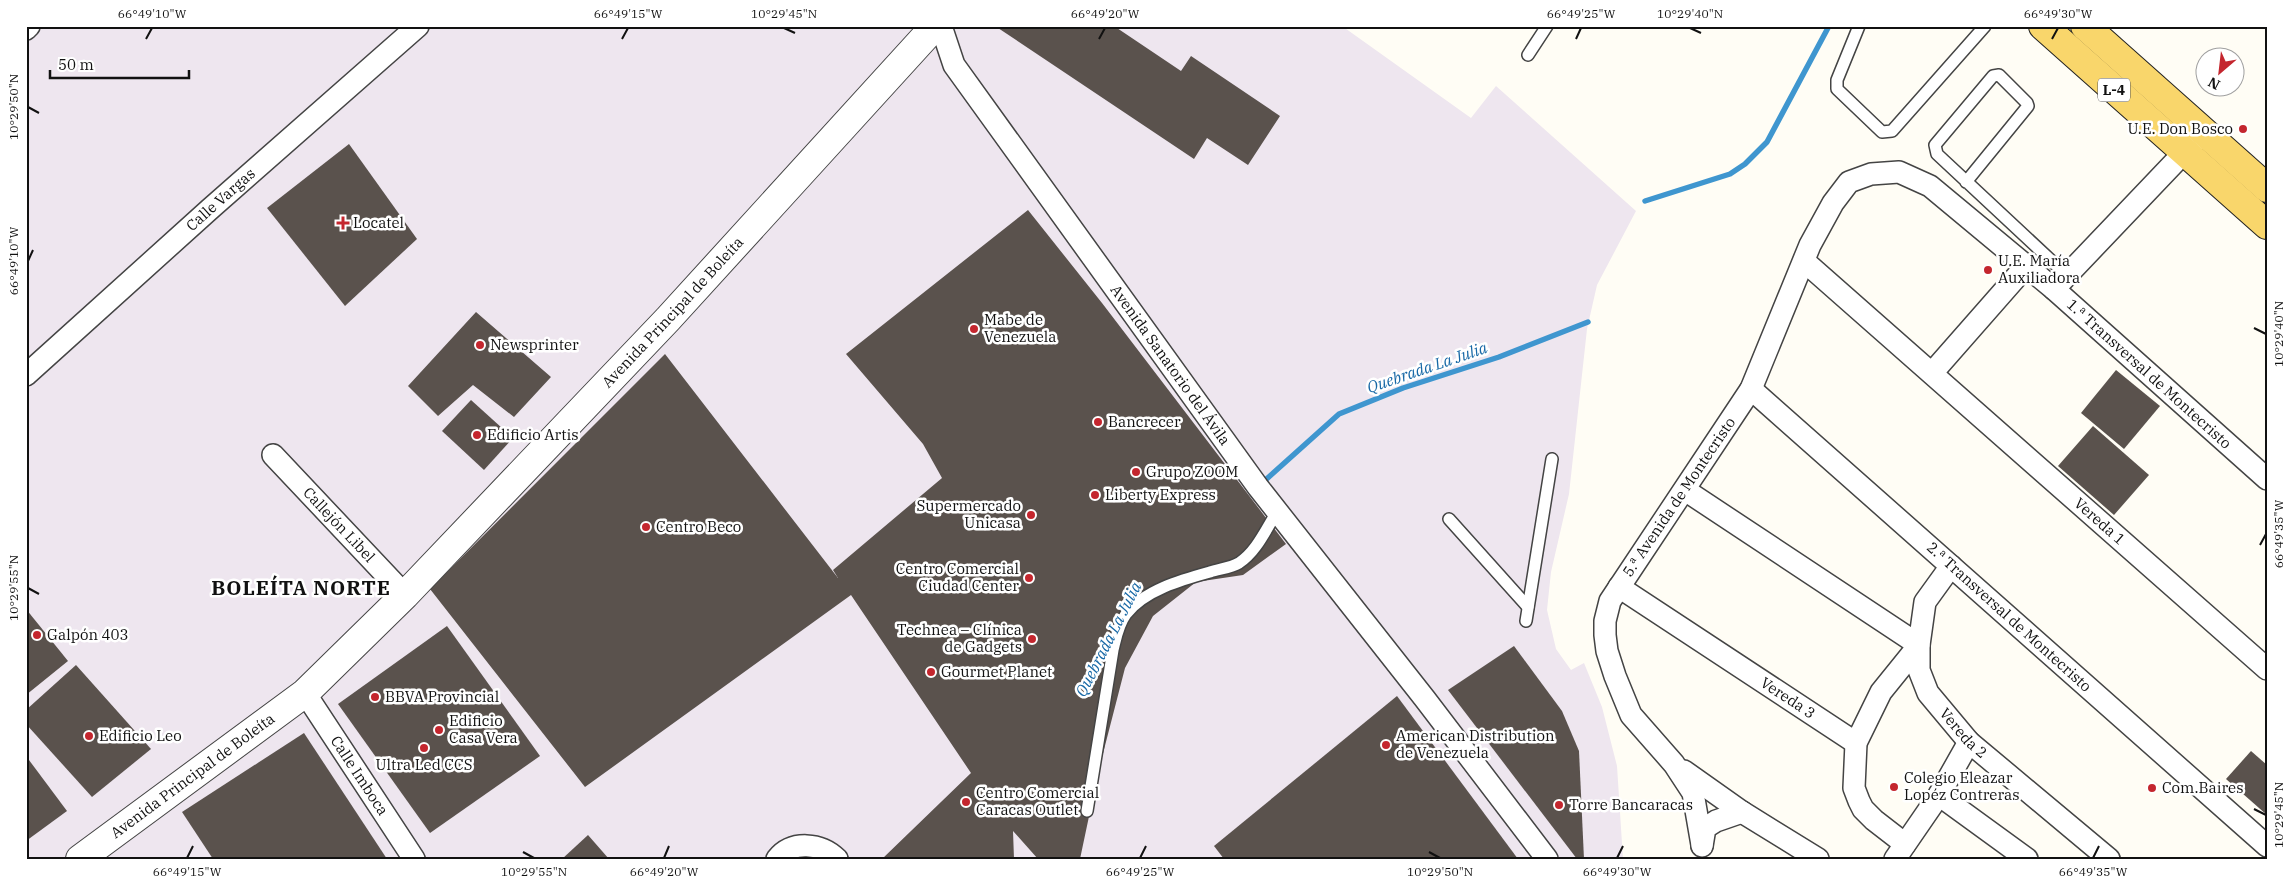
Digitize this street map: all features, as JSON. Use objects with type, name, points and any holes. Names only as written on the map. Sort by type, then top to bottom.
[{"type":"main road","name":"L-4","points":[[2042,26],[2267,225]]},
{"type":"main road","name":"L-4","points":[[2085,26],[2267,188]]},
{"type":"street","name":"Calle Vargas","points":[[26,375],[210,209],[418,26]]},
{"type":"street","name":"Avenida Principal de Boleíta","points":[[80,859],[305,693],[405,595],[668,319],[935,26]]},
{"type":"street","name":"Avenida Sanatorio del Ávila","points":[[941,26],[954,65],[1277,512],[1425,699],[1547,859]]},
{"type":"street","points":[[2061,282],[2185,154],[2203,132]]},
{"type":"street","name":"1.ª Transversal de Montecristo","points":[[1883,172],[1899,172],[1930,186],[2026,266],[2061,282],[2267,479]]},
{"type":"street","name":"5.ª Avenida de Montecristo","points":[[1702,852],[1693,793],[1674,764],[1631,714],[1607,651],[1606,621],[1610,601],[1751,389],[1810,245],[1841,190],[1859,176],[1883,172]]},
{"type":"street","name":"Vereda 1","points":[[1804,261],[2267,669]]},
{"type":"street","points":[[1932,374],[2026,266]]},
{"type":"street","name":"2.ª Transversal de Montecristo","points":[[1751,389],[2267,846]]},
{"type":"street","name":"Callejón Libel","points":[[273,455],[405,595]]},
{"type":"street","points":[[1685,490],[1918,645]]},
{"type":"street","name":"Vereda 2","points":[[1951,566],[1925,602],[1918,645],[1919,670],[1928,693],[1969,742],[2109,859]]},
{"type":"street","name":"Vereda 3","points":[[1619,587],[1856,743]]},
{"type":"street","name":"Vereda 2","points":[[1856,743],[1881,692],[1918,645]]},
{"type":"street","name":"Calle Imboca","points":[[305,693],[414,859]]},
{"type":"street","points":[[1856,743],[1854,788],[1859,801],[1863,809],[1900,851],[1939,795],[1969,742]]},
{"type":"street","points":[[1674,764],[1742,812],[1818,859]]},
{"type":"street","points":[[1939,795],[2026,859]]},
{"type":"street","name":"5.ª Avenida de Montecristo","points":[[1702,852],[1705,828],[1716,821],[1742,812]]},
{"type":"street","points":[[777,859],[792,848],[806,845],[820,847],[837,859]]},
{"type":"lane","points":[[1528,55],[1547,26]]},
{"type":"lane","points":[[1859,26],[1837,80],[1837,89],[1882,132],[1887,133],[1892,131],[1985,26]]},
{"type":"lane","points":[[1966,182],[2028,106],[1999,75],[1993,76],[1935,146],[1937,154],[2061,282]]},
{"type":"lane","points":[[1526,621],[1552,459]]},
{"type":"lane","points":[[1087,811],[1114,650],[1119,628],[1126,615],[1138,602],[1160,589],[1193,576],[1237,564],[1252,552],[1277,512]]},
{"type":"lane","points":[[1449,519],[1528,607]]},
{"type":"shaded area","points":[[26,26],[1342,26],[1471,118],[1496,86],[1636,211],[1597,285],[1587,329],[1569,494],[1551,572],[1547,610],[1556,649],[1571,670],[1584,663],[1602,707],[1617,766],[1623,859],[26,859]]},
{"type":"building","points":[[995,26],[1114,26],[1181,71],[1191,56],[1280,116],[1248,165],[1207,138],[1194,159]]},
{"type":"building","name":"Locatel","points":[[349,144],[417,239],[345,306],[267,208]]},
{"type":"building","points":[[1028,210],[1102,303],[1286,544],[1243,575],[1196,582],[1153,616],[1125,668],[1099,769],[1080,859],[1038,859],[1013,831],[1014,859],[882,859],[971,773],[851,595],[585,787],[430,589],[665,354],[838,578],[833,570],[942,478],[923,444],[846,354]]},
{"type":"building","name":"Newsprinter","points":[[476,312],[551,377],[514,417],[473,385],[438,416],[408,386]]},
{"type":"building","points":[[2116,370],[2160,406],[2124,449],[2081,413]]},
{"type":"building","name":"Edificio Artis","points":[[471,400],[513,438],[484,470],[442,431]]},
{"type":"building","points":[[2093,426],[2149,475],[2114,515],[2058,466]]},
{"type":"building","name":"Galpón 403","points":[[26,609],[68,661],[26,695]]},
{"type":"building","name":"Edificio Casa Vera","points":[[447,626],[540,756],[430,833],[338,704]]},
{"type":"building","name":"Torre Bancaracas","points":[[1514,646],[1562,711],[1579,751],[1584,859],[1577,859],[1448,690]]},
{"type":"building","name":"Edificio Leo","points":[[76,665],[151,749],[92,797],[26,724],[26,710]]},
{"type":"building","name":"American Distribution de Venezuela","points":[[1397,696],[1518,859],[1224,859],[1214,846]]},
{"type":"building","points":[[304,733],[387,859],[213,859],[182,812]]},
{"type":"building","points":[[2251,751],[2267,765],[2267,815],[2226,779]]},
{"type":"building","points":[[26,756],[67,811],[26,841]]},
{"type":"building","points":[[588,835],[609,859],[562,859]]},
{"type":"waterway","points":[[1645,201],[1730,174],[1745,164],[1767,142],[1829,26]]},
{"type":"waterway","name":"Quebrada La Julia","points":[[1261,484],[1339,414],[1403,388],[1499,357],[1588,322]]},
{"type":"place","name":"U.E. Don Bosco","points":[[2243,129]]},
{"type":"place","name":"Locatel","points":[[343,223]]},
{"type":"place","name":"U.E. María Auxiliadora","points":[[1988,270]]},
{"type":"place","name":"Mabe de Venezuela","points":[[974,329]]},
{"type":"place","name":"Newsprinter","points":[[480,345]]},
{"type":"place","name":"Bancrecer","points":[[1098,422]]},
{"type":"place","name":"Edificio Artis","points":[[477,435]]},
{"type":"place","name":"Grupo ZOOM","points":[[1136,472]]},
{"type":"place","name":"Liberty Express","points":[[1095,495]]},
{"type":"place","name":"Supermercado Unicasa","points":[[1031,515]]},
{"type":"place","name":"Centro Beco","points":[[646,527]]},
{"type":"place","name":"Centro Comercial Ciudad Center","points":[[1029,578]]},
{"type":"place","name":"Galpón 403","points":[[37,635]]},
{"type":"place","name":"Technea – Clínica de Gadgets","points":[[1032,639]]},
{"type":"place","name":"Gourmet Planet","points":[[931,672]]},
{"type":"place","name":"BBVA Provincial","points":[[375,697]]},
{"type":"place","name":"Edificio Casa Vera","points":[[439,730]]},
{"type":"place","name":"Edificio Leo","points":[[89,736]]},
{"type":"place","name":"American Distribution de Venezuela","points":[[1386,745]]},
{"type":"place","name":"Ultra Led CCS","points":[[424,748]]},
{"type":"place","name":"Colegio Eleazar Lopéz Contreras","points":[[1894,787]]},
{"type":"place","name":"Com.Baires","points":[[2152,788]]},
{"type":"place","name":"Centro Comercial Caracas Outlet","points":[[966,802]]},
{"type":"place","name":"Torre Bancaracas","points":[[1559,805]]},
{"type":"district","name":"BOLEÍTA NORTE","points":[[301,588]]}]
